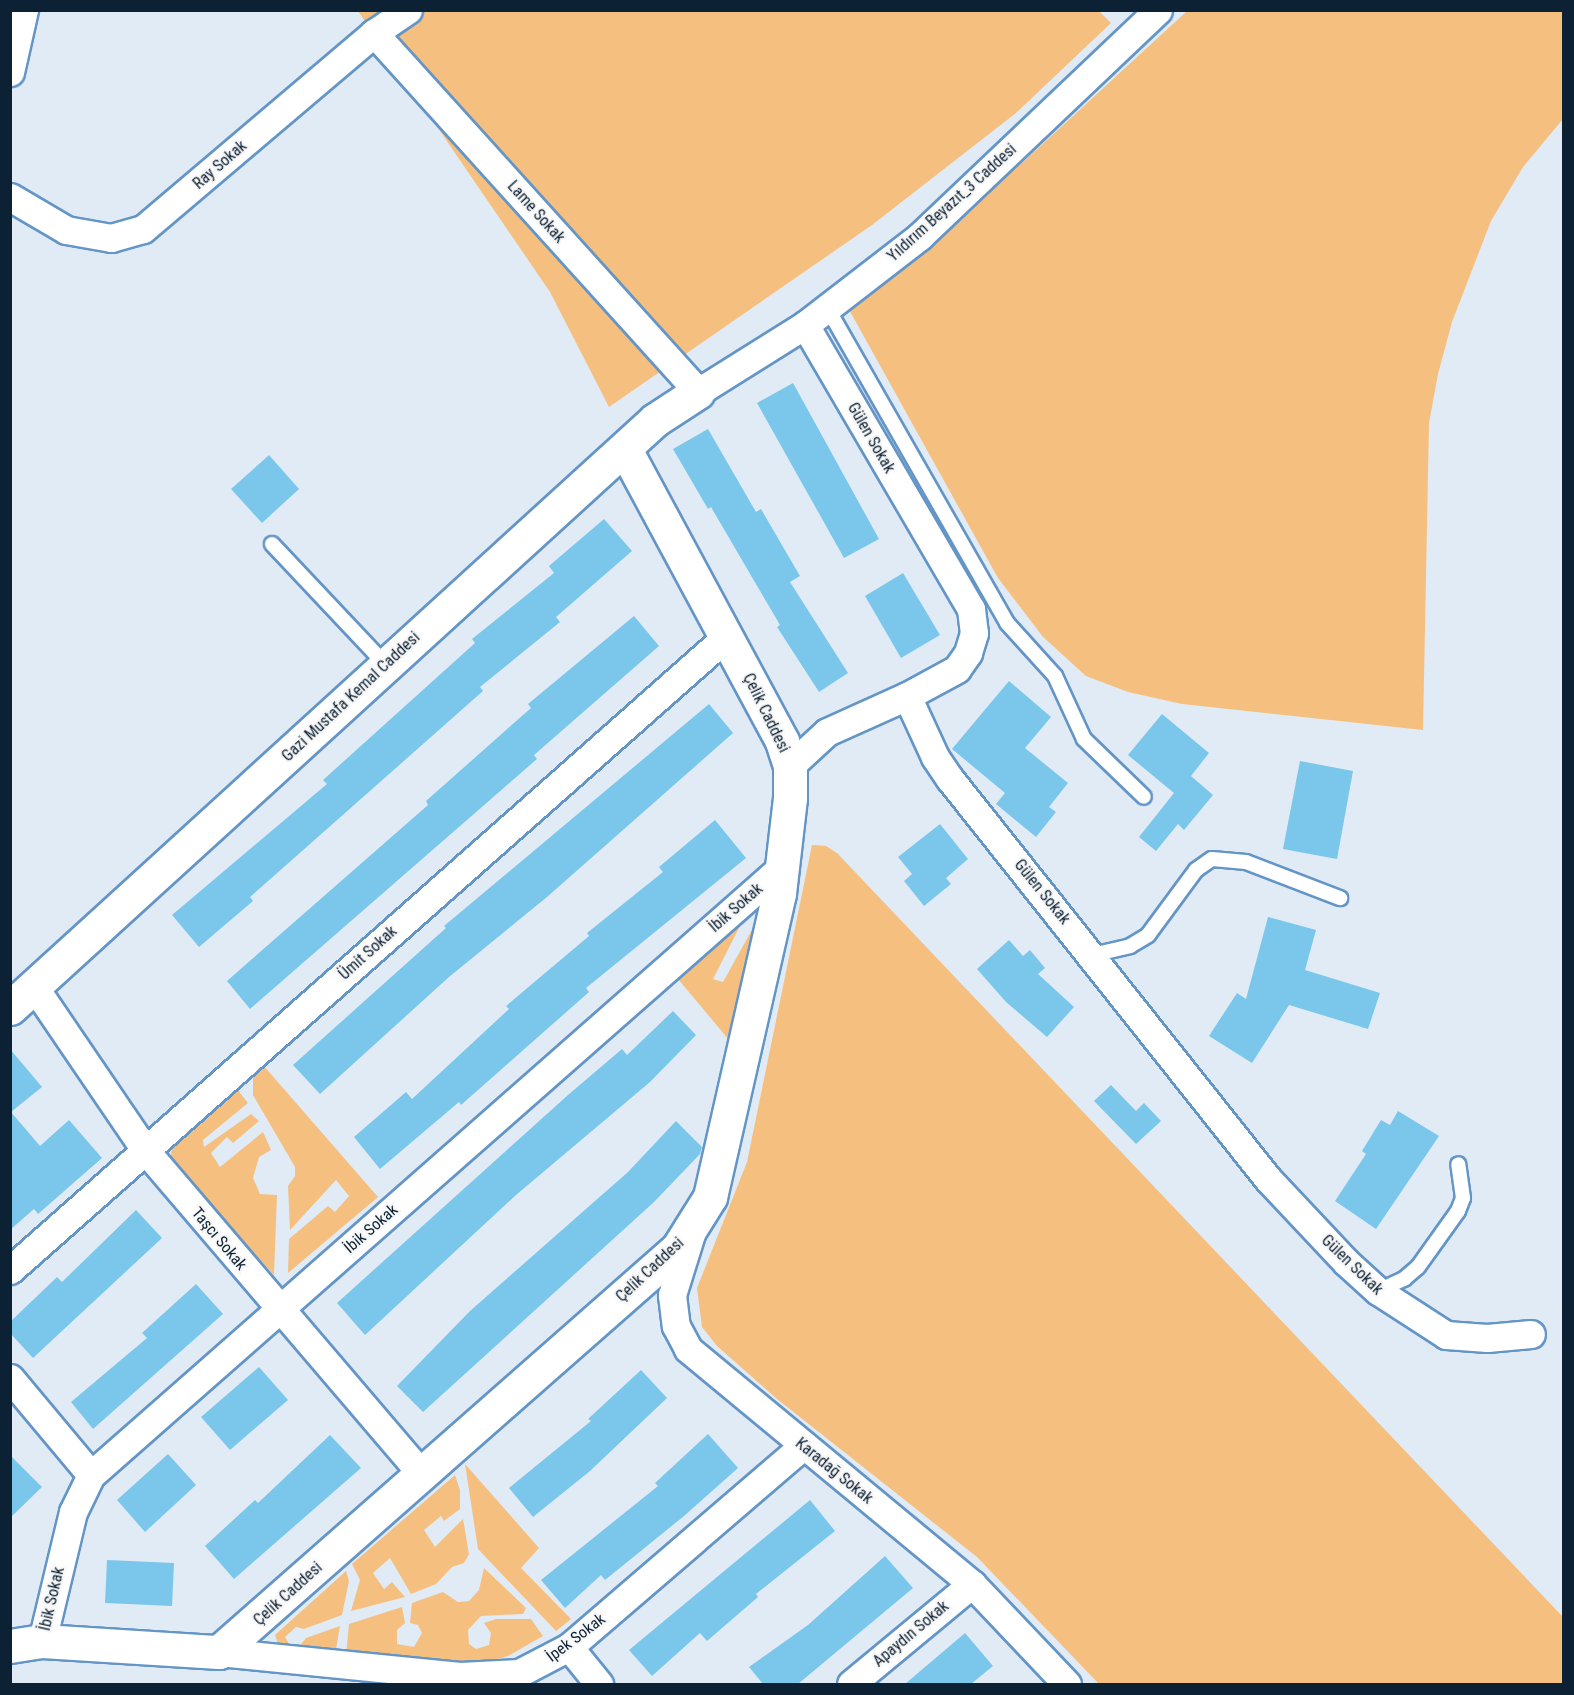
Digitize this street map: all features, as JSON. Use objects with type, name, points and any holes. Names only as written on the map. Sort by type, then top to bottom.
[{"type":"street","points":[[10,72],[24,10]]},
{"type":"street","name":"Ray Sokak","points":[[10,197],[66,230],[111,238],[143,229],[374,33],[408,10]]},
{"type":"street","name":"Yıldırım Beyazıt_3 Caddesi","points":[[698,392],[828,309],[920,236],[1158,10]]},
{"type":"street","name":"Lame Sokak","points":[[374,33],[698,392]]},
{"type":"street","name":"Gülen Sokak","points":[[805,325],[971,609],[974,633],[968,653],[957,669],[908,696],[935,757],[950,779],[1268,1179],[1378,1291],[1446,1335],[1487,1338],[1531,1334]]},
{"type":"street","name":"Gazi Mustafa Kemal Caddesi","points":[[23,998],[655,420],[698,392]]},
{"type":"street","name":"Çelik Caddesi","points":[[219,1652],[678,1248],[692,1230],[710,1197],[721,1162],[781,868],[790,798],[790,766],[783,741],[624,450]]},
{"type":"street","name":"Ümit Sokak","points":[[10,1270],[726,637]]},
{"type":"street","points":[[790,766],[827,732],[908,696]]},
{"type":"street","name":"İbik Sokak","points":[[42,1641],[73,1512],[91,1475],[781,868]]},
{"type":"street","name":"Taşcı Sokak","points":[[23,998],[279,1310],[422,1474]]},
{"type":"street","name":"Karadağ Sokak","points":[[692,1230],[672,1295],[672,1311],[681,1338],[688,1349],[972,1584],[1067,1684]]},
{"type":"street","points":[[10,1378],[91,1475]]},
{"type":"street","name":"İpek Sokak","points":[[219,1652],[497,1677],[519,1674],[569,1647],[803,1446]]},
{"type":"street","name":"Apaydın Sokak","points":[[851,1684],[972,1584]]},
{"type":"street","points":[[10,1646],[42,1641],[219,1652]]},
{"type":"street","points":[[569,1647],[599,1684]]},
{"type":"lane","points":[[828,309],[1007,623],[1055,676],[1084,739],[1144,797]]},
{"type":"lane","points":[[272,544],[386,665]]},
{"type":"lane","points":[[1092,955],[1130,946],[1148,935],[1196,870],[1212,860],[1246,862],[1340,898]]},
{"type":"lane","points":[[1378,1291],[1404,1279],[1418,1267],[1458,1211],[1463,1198],[1458,1164]]},
{"type":"shaded area","points":[[1098,10],[1111,23],[1016,113],[872,225],[609,407],[550,292],[358,11]]},
{"type":"shaded area","points":[[1187,11],[1563,11],[1563,119],[1523,167],[1491,221],[1452,322],[1438,374],[1429,423],[1423,730],[1182,704],[1128,692],[1086,676],[1043,637],[998,578],[847,306],[1023,162]]},
{"type":"shaded area","points":[[812,845],[826,846],[837,853],[1563,1617],[1563,1684],[1099,1684],[977,1557],[777,1399],[717,1346],[702,1327],[697,1288],[747,1162]]},
{"type":"shaded area","points":[[740,926],[713,979],[723,982],[753,928],[729,1040],[678,979]]},
{"type":"shaded area","points":[[263,1065],[378,1197],[288,1273],[289,1239],[328,1206],[335,1212],[349,1196],[336,1180],[290,1230],[288,1186],[295,1176],[295,1167],[253,1095],[253,1073]]},
{"type":"shaded area","points":[[237,1089],[248,1103],[203,1140],[204,1147],[251,1114],[259,1121],[233,1143],[227,1137],[211,1153],[220,1167],[263,1132],[271,1150],[259,1157],[253,1178],[260,1194],[277,1195],[274,1275],[172,1163],[171,1152],[176,1143]]},
{"type":"shaded area","points":[[465,1464],[539,1548],[521,1568],[571,1619],[556,1631],[478,1549]]},
{"type":"shaded area","points":[[455,1475],[460,1490],[460,1509],[444,1521],[441,1516],[424,1530],[435,1547],[463,1519],[469,1554],[464,1563],[452,1567],[436,1584],[411,1594],[390,1558],[373,1573],[384,1589],[392,1582],[405,1597],[351,1611],[360,1580],[352,1564]]},
{"type":"shaded area","points":[[484,1568],[526,1608],[523,1614],[481,1616],[468,1630],[469,1644],[476,1649],[489,1645],[491,1633],[484,1623],[496,1619],[531,1619],[543,1636],[508,1656],[480,1664],[346,1656],[349,1624],[402,1607],[405,1623],[397,1630],[397,1644],[414,1647],[422,1633],[418,1625],[410,1623],[412,1603],[443,1592],[458,1602],[469,1601],[479,1590]]},
{"type":"shaded area","points":[[346,1571],[349,1581],[342,1615],[304,1629],[296,1627],[285,1637],[291,1647],[299,1647],[306,1638],[340,1626],[335,1655],[280,1648],[275,1635]]},
{"type":"building","points":[[793,383],[879,539],[844,558],[757,403]]},
{"type":"building","points":[[708,429],[756,512],[761,509],[800,576],[790,582],[848,673],[819,692],[777,627],[780,625],[711,507],[708,509],[673,449]]},
{"type":"building","points":[[269,455],[299,489],[262,523],[231,489]]},
{"type":"building","points":[[604,519],[632,551],[556,617],[560,622],[480,687],[483,691],[250,897],[253,901],[199,947],[172,915],[327,784],[323,780],[475,643],[472,639],[554,573],[549,566]]},
{"type":"building","points":[[903,573],[940,635],[901,658],[865,596]]},
{"type":"building","points":[[634,616],[659,646],[534,755],[537,759],[250,1009],[227,981],[428,805],[426,801],[531,708],[528,704]]},
{"type":"building","points":[[1009,681],[1051,717],[1025,748],[1068,783],[1049,807],[1056,812],[1036,837],[996,804],[1005,793],[952,749]]},
{"type":"building","points":[[709,704],[733,733],[547,897],[449,977],[320,1094],[293,1065],[446,928],[444,926]]},
{"type":"building","points":[[1162,714],[1209,753],[1191,776],[1213,795],[1184,830],[1178,824],[1156,851],[1139,837],[1174,793],[1128,755]]},
{"type":"building","points":[[1300,761],[1353,771],[1337,859],[1283,849]]},
{"type":"building","points":[[715,820],[746,858],[586,988],[589,992],[461,1105],[459,1102],[380,1169],[354,1137],[406,1092],[412,1099],[509,1009],[506,1006],[589,936],[587,933],[663,872],[659,867]]},
{"type":"building","points":[[940,824],[968,859],[946,878],[951,884],[924,906],[904,881],[912,874],[898,857]]},
{"type":"building","points":[[1268,917],[1316,930],[1305,970],[1380,993],[1368,1029],[1289,1005],[1252,1063],[1209,1036],[1237,993],[1246,999]]},
{"type":"building","points":[[1009,940],[1023,956],[1030,950],[1045,968],[1038,974],[1074,1007],[1047,1037],[1006,1002],[977,969]]},
{"type":"building","points":[[673,1011],[696,1035],[650,1082],[516,1195],[365,1335],[337,1303],[568,1095],[622,1049],[627,1055]]},
{"type":"building","points":[[10,1049],[42,1087],[11,1112],[40,1146],[69,1120],[102,1158],[38,1214],[34,1209],[10,1230]]},
{"type":"building","points":[[1111,1085],[1136,1111],[1144,1103],[1161,1121],[1136,1144],[1094,1101]]},
{"type":"building","points":[[1398,1111],[1439,1136],[1376,1229],[1335,1201],[1366,1154],[1362,1151],[1381,1120],[1390,1125]]},
{"type":"building","points":[[676,1121],[702,1147],[700,1154],[654,1202],[423,1412],[397,1386],[470,1311],[628,1172]]},
{"type":"building","points":[[136,1210],[162,1238],[33,1358],[10,1333],[10,1322],[57,1277],[62,1282]]},
{"type":"building","points":[[196,1284],[223,1314],[93,1429],[71,1402],[147,1338],[142,1333]]},
{"type":"building","points":[[259,1367],[288,1400],[230,1450],[201,1417]]},
{"type":"building","points":[[641,1370],[667,1398],[590,1471],[533,1517],[509,1488],[591,1421],[588,1419]]},
{"type":"building","points":[[708,1434],[738,1468],[684,1516],[605,1580],[601,1575],[565,1608],[541,1580],[658,1486],[655,1483]]},
{"type":"building","points":[[330,1435],[361,1468],[234,1579],[205,1546],[255,1500],[258,1503]]},
{"type":"building","points":[[168,1454],[196,1485],[145,1532],[117,1500]]},
{"type":"building","points":[[10,1455],[42,1487],[10,1518]]},
{"type":"building","points":[[810,1500],[835,1531],[756,1594],[758,1597],[707,1641],[700,1633],[652,1676],[629,1650]]},
{"type":"building","points":[[885,1556],[913,1588],[798,1684],[763,1684],[749,1667],[808,1625]]},
{"type":"building","points":[[107,1560],[174,1563],[172,1606],[105,1603]]},
{"type":"building","points":[[965,1633],[993,1666],[971,1684],[905,1684]]}]
